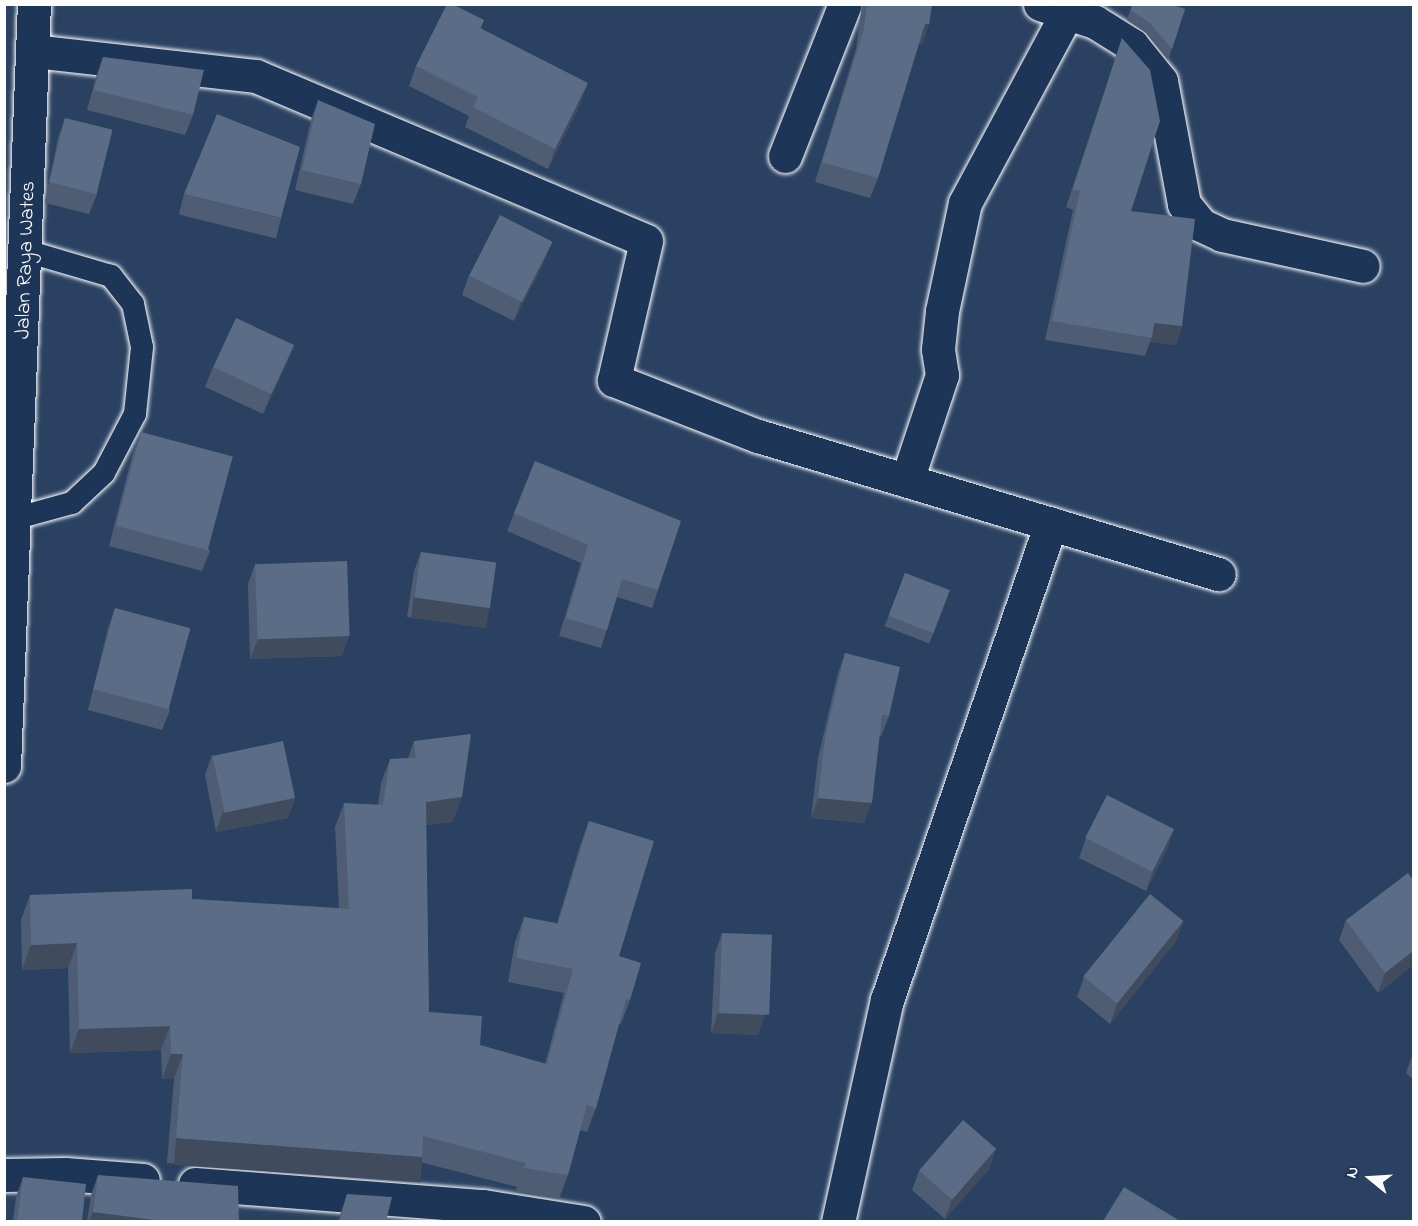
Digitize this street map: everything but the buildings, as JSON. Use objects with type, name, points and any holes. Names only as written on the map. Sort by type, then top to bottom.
[{"type":"main road","name":"Jalan Raya Wates","points":[[4,766],[17,518],[34,4]]},
{"type":"main road","points":[[785,156],[845,4]]},
{"type":"main road","points":[[907,480],[942,375],[938,349],[942,311],[965,203],[1054,9],[1095,22],[1132,45],[1161,81],[1184,204],[1201,225],[1222,235],[1363,266]]},
{"type":"main road","points":[[33,51],[256,76],[646,241],[614,381],[758,436],[1219,574]]},
{"type":"main road","points":[[838,1221],[887,1000],[1051,523]]},
{"type":"main road","points":[[4,1175],[65,1174],[483,1206],[584,1221]]},
{"type":"lane","points":[[17,518],[72,504],[104,473],[135,414],[142,347],[133,304],[111,276],[26,251]]}]
